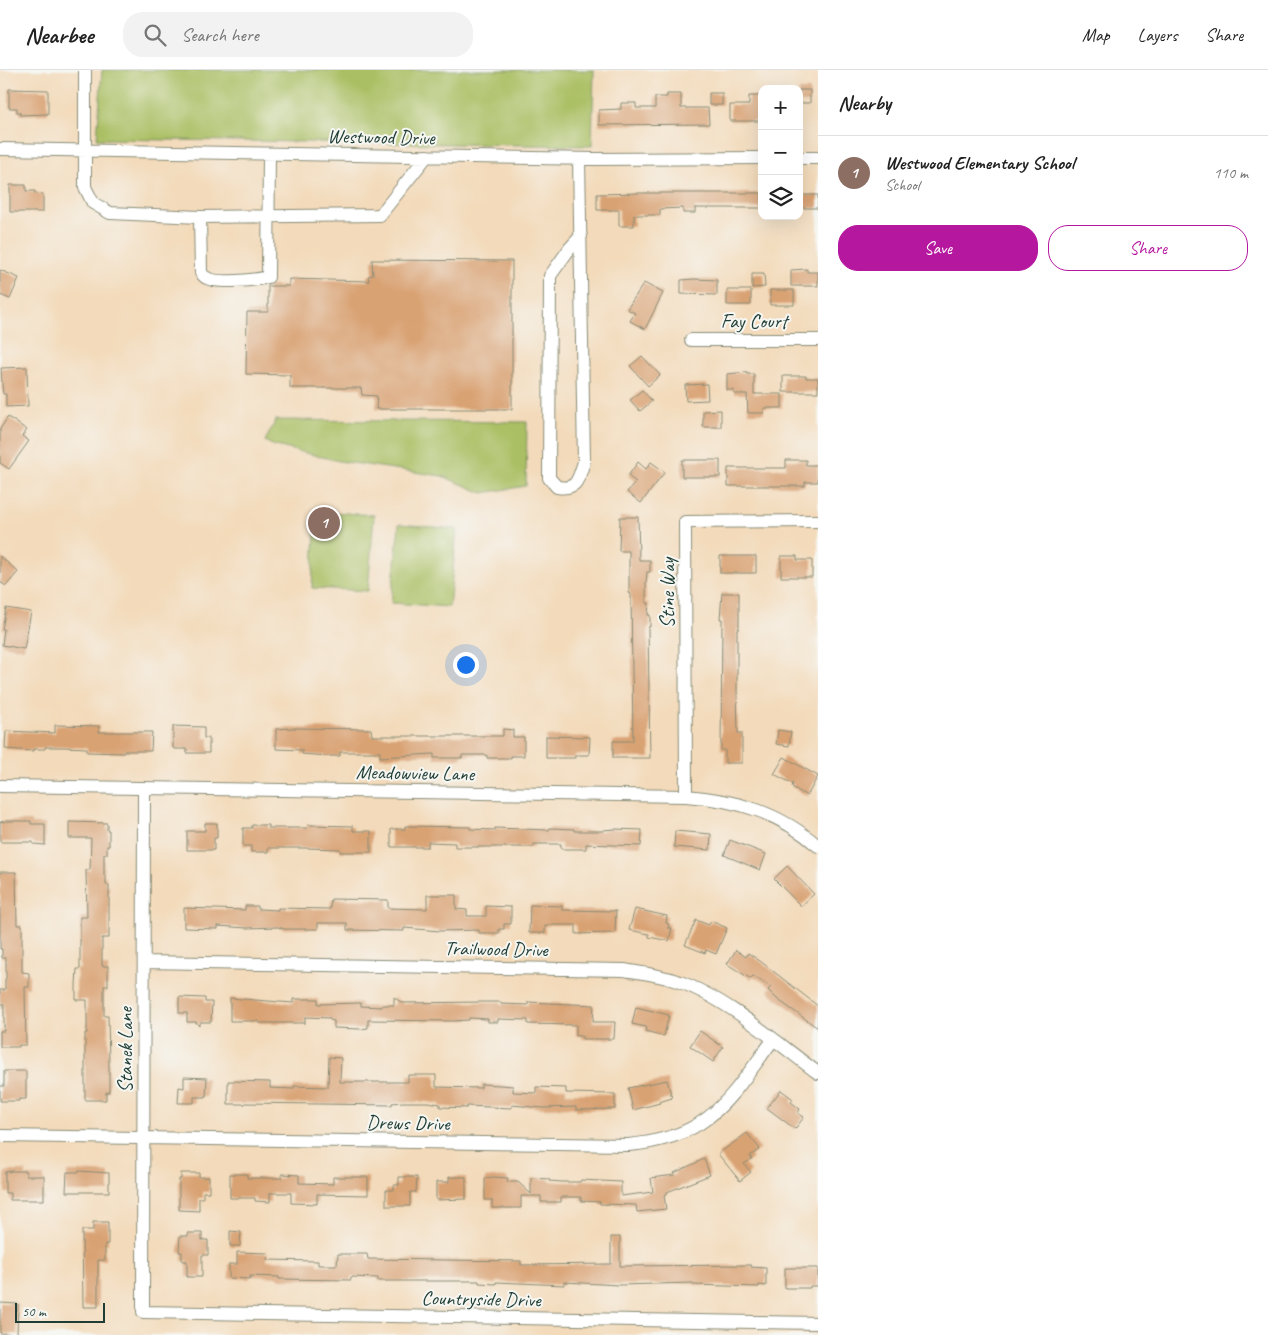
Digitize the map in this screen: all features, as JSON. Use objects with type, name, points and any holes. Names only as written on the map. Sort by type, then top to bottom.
[{"type":"street","points":[[85,70],[85,187],[93,203],[110,213],[200,217],[380,215],[427,156]]},
{"type":"street","name":"Westwood Drive","points":[[0,149],[580,159],[758,158]]},
{"type":"street","points":[[200,217],[201,273],[205,278],[213,281],[259,280],[268,277],[270,216],[269,154]]},
{"type":"street","points":[[803,158],[818,158]]},
{"type":"street","points":[[580,159],[584,462],[577,482],[572,487],[564,488],[557,487],[549,478],[550,276],[581,236]]},
{"type":"street","name":"Fay Court","points":[[691,340],[818,340]]},
{"type":"street","name":"Stine Way","points":[[686,796],[686,522],[818,522]]},
{"type":"street","name":"Meadowview Lane","points":[[0,786],[686,796],[717,799],[745,806],[783,822],[816,839]]},
{"type":"street","name":"Stanek Lane","points":[[143,1312],[144,788]]},
{"type":"street","name":"Trailwood Drive","points":[[144,962],[624,970],[652,974],[701,991],[724,1004],[818,1073]]},
{"type":"street","name":"Drews Drive","points":[[0,1136],[628,1145],[651,1143],[669,1139],[686,1132],[718,1111],[730,1098],[773,1040]]},
{"type":"street","name":"Countryside Drive","points":[[143,1312],[818,1323]]},
{"type":"green space","points":[[102,70],[594,70],[592,146],[97,139]]},
{"type":"green space","points":[[276,420],[527,422],[526,486],[483,493],[442,476],[339,461],[272,445],[265,441]]},
{"type":"green space","points":[[316,511],[374,515],[368,591],[312,588]]},
{"type":"green space","points":[[399,524],[457,529],[449,607],[391,603]]},
{"type":"building","points":[[9,89],[48,90],[48,114],[20,115],[20,112],[17,112],[17,108],[9,108]]},
{"type":"building","points":[[803,90],[810,90],[810,103],[803,103]]},
{"type":"building","points":[[709,93],[722,93],[722,105],[709,105]]},
{"type":"building","points":[[667,94],[681,94],[681,108],[708,108],[709,124],[599,125],[599,110],[621,109],[621,103],[636,103],[636,108],[655,108],[655,97],[667,97]]},
{"type":"building","points":[[749,96],[758,96],[758,121],[730,121],[730,105],[749,105]]},
{"type":"building","points":[[10,185],[26,185],[26,191],[35,191],[35,193],[43,194],[43,212],[10,212]]},
{"type":"building","points":[[758,193],[758,208],[695,208],[695,213],[683,213],[683,208],[660,209],[660,215],[634,215],[634,226],[619,226],[619,210],[597,210],[597,194]]},
{"type":"building","points":[[803,195],[818,195],[818,208],[803,208]]},
{"type":"building","points":[[372,260],[512,261],[512,409],[376,409],[377,396],[362,395],[361,388],[290,388],[290,375],[246,374],[247,312],[268,312],[268,286],[289,286],[289,279],[369,281],[368,276],[373,275]]},
{"type":"building","points":[[807,269],[807,272],[818,272],[818,286],[791,286],[791,270]]},
{"type":"building","points":[[0,270],[19,278],[10,299],[0,295]]},
{"type":"building","points":[[752,274],[764,274],[765,287],[752,288]]},
{"type":"building","points":[[681,280],[717,280],[717,295],[681,294]]},
{"type":"building","points":[[644,283],[663,293],[645,329],[630,321],[635,313],[627,309]]},
{"type":"building","points":[[727,290],[751,290],[751,305],[727,305]]},
{"type":"building","points":[[770,290],[794,290],[794,305],[770,305]]},
{"type":"building","points":[[642,356],[660,375],[648,386],[630,366]]},
{"type":"building","points":[[27,367],[28,406],[6,407],[6,394],[3,394],[1,368]]},
{"type":"building","points":[[747,372],[747,374],[754,374],[754,394],[782,394],[782,408],[764,408],[764,413],[748,413],[747,394],[734,394],[734,390],[727,390],[727,374]]},
{"type":"building","points":[[783,376],[818,378],[818,392],[783,392]]},
{"type":"building","points":[[707,384],[708,400],[686,401],[685,385]]},
{"type":"building","points":[[642,390],[652,401],[640,411],[630,400]]},
{"type":"building","points":[[721,410],[721,427],[703,427],[703,411]]},
{"type":"building","points":[[8,417],[27,430],[22,436],[29,441],[9,469],[0,463],[0,429]]},
{"type":"building","points":[[682,460],[720,460],[720,477],[682,477]]},
{"type":"building","points":[[786,460],[806,460],[806,465],[818,465],[818,482],[805,482],[805,486],[728,486],[728,468],[786,468]]},
{"type":"building","points":[[638,462],[646,469],[651,462],[665,472],[641,503],[627,492],[636,482],[628,476]]},
{"type":"building","points":[[620,517],[638,517],[639,560],[650,560],[650,572],[647,572],[646,603],[649,603],[648,615],[650,615],[650,627],[648,627],[650,758],[613,758],[613,741],[633,741],[629,551],[619,551]]},
{"type":"building","points":[[0,556],[18,572],[6,586],[0,582]]},
{"type":"building","points":[[720,556],[756,556],[756,573],[720,573]]},
{"type":"building","points":[[781,556],[797,556],[797,560],[812,560],[812,577],[781,577]]},
{"type":"building","points":[[722,593],[739,593],[737,688],[738,733],[742,733],[742,763],[725,763],[725,750],[721,750],[722,619],[720,619]]},
{"type":"building","points":[[6,608],[31,612],[24,649],[2,645],[4,629],[2,629]]},
{"type":"building","points":[[55,725],[99,726],[99,732],[152,732],[151,751],[124,751],[124,753],[87,752],[87,748],[63,747],[45,747],[45,749],[33,749],[33,751],[5,749],[6,731],[55,733]]},
{"type":"building","points":[[173,726],[204,727],[204,738],[209,738],[209,753],[187,753],[187,749],[173,748]]},
{"type":"building","points":[[276,729],[371,729],[372,736],[503,736],[503,729],[513,730],[513,737],[524,737],[524,756],[487,758],[487,755],[462,755],[462,758],[434,758],[434,754],[380,757],[380,752],[340,752],[340,756],[328,756],[302,754],[302,750],[276,749]]},
{"type":"building","points":[[778,730],[791,732],[789,746],[776,744]]},
{"type":"building","points":[[546,736],[590,737],[589,755],[575,755],[575,758],[546,758]]},
{"type":"building","points":[[784,757],[818,776],[807,796],[792,787],[793,784],[774,774]]},
{"type":"building","points":[[31,821],[31,824],[45,824],[45,845],[33,844],[33,842],[0,842],[0,822]]},
{"type":"building","points":[[69,822],[107,823],[107,830],[109,830],[109,846],[107,846],[107,854],[104,854],[104,876],[106,876],[106,885],[109,885],[109,938],[102,938],[102,966],[108,966],[108,986],[104,986],[104,1016],[108,1016],[109,1067],[109,1092],[106,1092],[106,1100],[85,1100],[87,1000],[76,1000],[76,985],[77,969],[80,969],[80,917],[87,917],[86,870],[90,870],[91,838],[69,838]]},
{"type":"building","points":[[205,823],[217,823],[217,838],[214,838],[214,850],[187,850],[187,831],[205,831]]},
{"type":"building","points":[[252,825],[268,825],[268,828],[307,828],[308,825],[353,826],[353,831],[371,831],[371,852],[340,852],[340,849],[268,848],[268,852],[251,852],[251,846],[243,846],[243,828],[252,828]]},
{"type":"building","points":[[405,826],[470,827],[470,829],[495,830],[495,828],[549,830],[550,828],[574,829],[574,831],[642,830],[641,846],[586,844],[586,849],[561,849],[561,844],[534,844],[534,847],[455,847],[455,843],[428,842],[428,847],[391,847],[391,829],[405,829]]},
{"type":"building","points":[[675,831],[711,834],[710,850],[674,847]]},
{"type":"building","points":[[730,840],[766,854],[760,870],[724,855]]},
{"type":"building","points":[[787,866],[814,894],[801,906],[774,879]]},
{"type":"building","points":[[0,872],[16,872],[17,925],[22,925],[22,972],[29,973],[29,987],[25,987],[26,1045],[19,1045],[19,1047],[0,1047],[0,1031],[4,1031],[4,1004],[0,1004],[0,990],[5,990],[6,958],[2,958],[2,949],[0,949]]},
{"type":"building","points":[[427,895],[456,895],[456,909],[467,910],[467,916],[486,916],[486,906],[511,907],[511,924],[504,924],[504,929],[499,929],[499,933],[479,933],[479,930],[440,931],[404,928],[404,931],[347,930],[347,923],[318,923],[318,929],[218,926],[218,929],[184,928],[184,908],[245,910],[245,906],[258,906],[258,909],[278,910],[278,908],[330,909],[331,899],[388,900],[388,908],[427,909]]},
{"type":"building","points":[[530,905],[562,906],[562,910],[616,911],[615,933],[576,934],[576,925],[549,925],[545,926],[545,933],[529,933]]},
{"type":"building","points":[[635,909],[667,916],[666,923],[669,924],[668,928],[672,928],[669,941],[629,930]]},
{"type":"building","points":[[696,920],[709,925],[711,921],[727,928],[716,954],[706,950],[705,953],[685,945]]},
{"type":"building","points":[[736,950],[746,957],[748,953],[760,961],[818,1006],[818,1028],[777,999],[768,990],[771,987],[753,976],[751,979],[727,964]]},
{"type":"building","points":[[179,997],[205,998],[205,1002],[212,1002],[211,1022],[201,1022],[199,1026],[196,1022],[187,1022],[187,1013],[179,1013]]},
{"type":"building","points":[[394,997],[402,1003],[501,1002],[501,1004],[528,1005],[528,1002],[594,1005],[593,1022],[615,1022],[614,1039],[582,1039],[582,1036],[576,1036],[576,1025],[528,1024],[528,1020],[498,1019],[498,1022],[488,1022],[488,1019],[469,1018],[469,1020],[453,1021],[368,1020],[368,1028],[360,1029],[334,1028],[334,1021],[330,1020],[330,1018],[305,1017],[305,1023],[230,1021],[230,998],[293,1003],[293,999],[318,999],[318,1004],[361,1003],[361,1006],[382,1007],[382,1005],[394,1005]]},
{"type":"building","points":[[636,1007],[669,1015],[664,1036],[645,1031],[646,1027],[632,1024]]},
{"type":"building","points":[[700,1031],[723,1047],[713,1062],[690,1046]]},
{"type":"building","points":[[329,1057],[341,1058],[340,1082],[408,1082],[408,1075],[436,1075],[436,1087],[481,1088],[481,1084],[513,1086],[513,1092],[536,1093],[536,1087],[566,1088],[566,1093],[615,1094],[615,1109],[576,1110],[576,1107],[543,1108],[512,1105],[512,1108],[440,1107],[440,1104],[427,1102],[403,1102],[392,1103],[392,1105],[228,1104],[228,1081],[270,1082],[270,1088],[294,1089],[294,1086],[328,1087]]},
{"type":"building","points":[[4,1071],[26,1071],[26,1099],[0,1101],[0,1086],[4,1086]]},
{"type":"building","points":[[184,1077],[207,1078],[206,1097],[194,1097],[194,1103],[178,1103],[179,1087],[184,1088]]},
{"type":"building","points":[[667,1080],[672,1098],[633,1110],[628,1088]]},
{"type":"building","points":[[781,1090],[793,1099],[791,1102],[800,1109],[798,1113],[804,1117],[795,1129],[767,1108]]},
{"type":"building","points":[[747,1133],[760,1149],[750,1156],[752,1159],[744,1164],[751,1172],[740,1181],[718,1154]]},
{"type":"building","points":[[704,1159],[710,1175],[667,1192],[664,1195],[666,1209],[637,1212],[636,1205],[600,1204],[600,1202],[581,1201],[581,1197],[561,1197],[561,1202],[541,1202],[541,1196],[521,1196],[521,1208],[492,1208],[492,1200],[485,1200],[485,1178],[493,1177],[508,1178],[507,1182],[518,1182],[531,1194],[531,1178],[562,1182],[580,1182],[581,1180],[621,1182],[621,1196],[653,1192],[651,1178],[675,1175],[674,1173]]},
{"type":"building","points":[[26,1171],[26,1176],[44,1176],[44,1200],[10,1200],[10,1193],[5,1193],[5,1172]]},
{"type":"building","points":[[67,1172],[109,1173],[109,1192],[66,1192]]},
{"type":"building","points":[[181,1173],[199,1173],[199,1177],[209,1177],[209,1192],[203,1192],[203,1198],[199,1198],[199,1211],[179,1210],[179,1179],[181,1179]]},
{"type":"building","points":[[230,1174],[247,1174],[247,1178],[282,1178],[282,1174],[299,1175],[299,1183],[333,1184],[333,1177],[368,1177],[368,1195],[317,1194],[317,1204],[291,1203],[291,1193],[270,1193],[270,1202],[255,1201],[255,1198],[230,1198]]},
{"type":"building","points":[[399,1177],[417,1177],[416,1192],[410,1192],[410,1206],[386,1206],[386,1190],[394,1190],[394,1185],[399,1185]]},
{"type":"building","points":[[449,1177],[466,1177],[466,1199],[436,1200],[436,1182],[449,1182]]},
{"type":"building","points":[[93,1222],[108,1222],[108,1244],[105,1244],[105,1260],[98,1260],[98,1307],[83,1307],[82,1230],[93,1230]]},
{"type":"building","points":[[230,1231],[241,1232],[240,1246],[230,1246]]},
{"type":"building","points":[[188,1233],[202,1233],[202,1240],[208,1240],[208,1255],[202,1255],[202,1277],[187,1277],[187,1261],[182,1261],[182,1252],[179,1252],[180,1236],[188,1236]]},
{"type":"building","points":[[611,1237],[620,1237],[620,1266],[751,1265],[751,1267],[766,1268],[766,1286],[693,1285],[693,1283],[619,1285],[564,1282],[564,1285],[496,1282],[496,1284],[479,1283],[479,1281],[378,1281],[378,1278],[351,1277],[351,1280],[279,1279],[279,1277],[250,1276],[250,1279],[229,1278],[229,1264],[237,1264],[237,1252],[268,1253],[267,1260],[318,1261],[318,1265],[337,1265],[338,1254],[367,1254],[368,1259],[521,1261],[521,1265],[611,1264]]},
{"type":"building","points":[[785,1268],[818,1268],[818,1286],[810,1286],[810,1288],[785,1288]]},
{"type":"building","points":[[0,1303],[18,1304],[17,1334],[0,1333]]},
{"type":"place","name":"Westwood Elementary School","points":[[324,523]]}]
